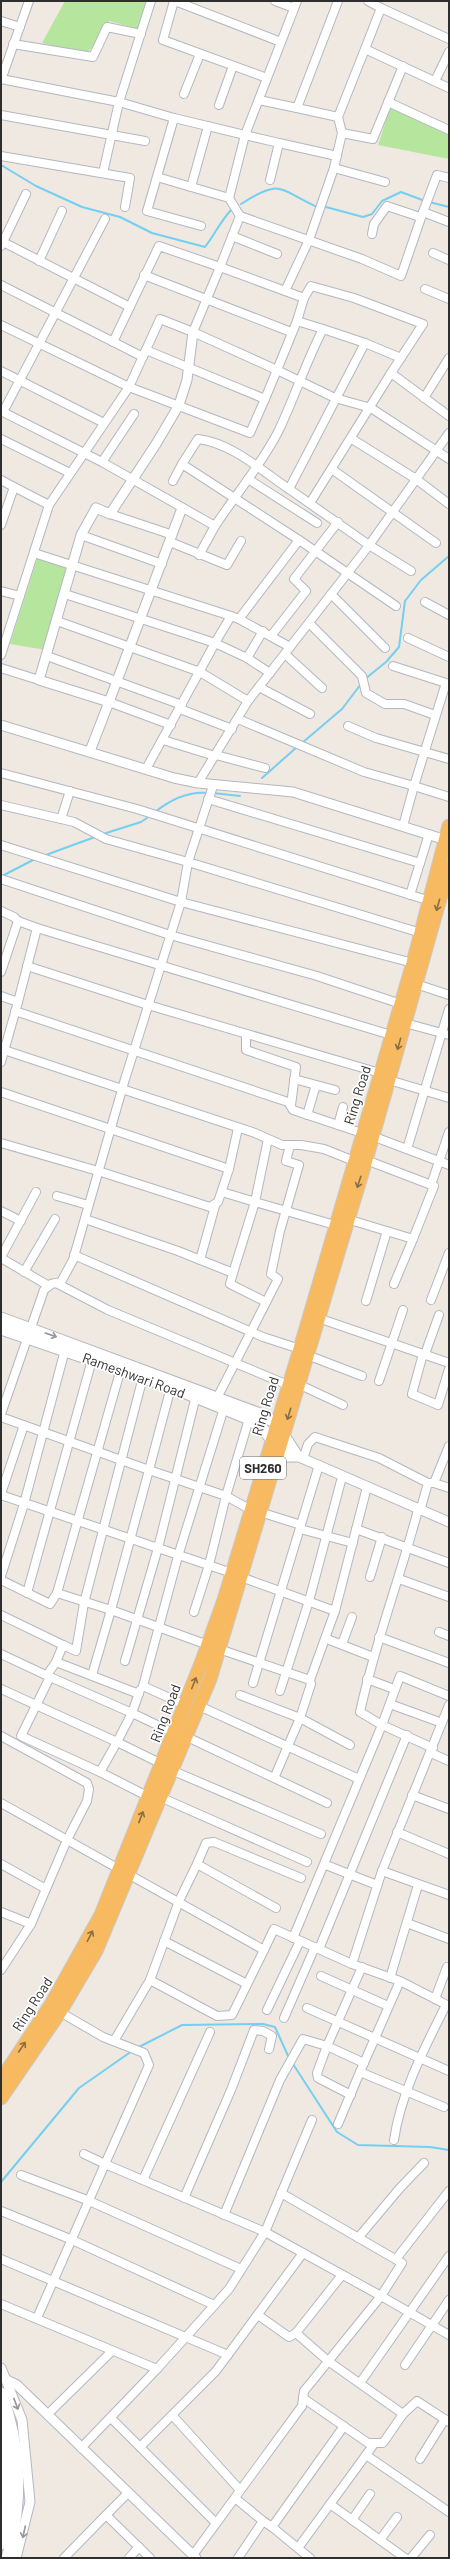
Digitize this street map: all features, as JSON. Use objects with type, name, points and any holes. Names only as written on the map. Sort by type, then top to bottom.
[{"type":"highway","name":"Ring Road","points":[[385,1077],[391,1035],[413,964],[447,843],[449,826]]},
{"type":"highway","name":"Ring Road","points":[[303,1352],[318,1318],[347,1219],[367,1135],[385,1077],[405,1023],[449,868]]},
{"type":"highway","name":"Ring Road","points":[[1,2098],[60,2012],[96,1951],[125,1872],[180,1734],[213,1647],[236,1575],[256,1511],[271,1439],[280,1429],[303,1352],[335,1225],[360,1160]]},
{"type":"highway","name":"Ring Road","points":[[2,2074],[52,2004],[84,1949],[125,1872]]},
{"type":"main road","points":[[1,1318],[29,1333],[196,1394],[217,1398],[260,1414],[280,1429],[300,1457]]},
{"type":"main road","name":"Rameshwari Road","points":[[1,1329],[29,1333],[65,1350],[92,1360],[122,1366],[143,1377],[196,1394],[249,1419],[271,1439],[286,1457],[300,1457]]},
{"type":"main road","points":[[1,2392],[7,2409],[17,2452],[18,2487],[15,2524],[7,2558]]},
{"type":"main road","points":[[1,2414],[9,2455],[10,2489],[1,2544]]},
{"type":"street","points":[[29,1],[1,79],[118,102],[174,118],[337,156]]},
{"type":"street","points":[[103,173],[118,102],[151,1]]},
{"type":"street","points":[[267,78],[162,39],[175,1],[281,42]]},
{"type":"street","points":[[229,198],[245,135],[296,5],[274,1]]},
{"type":"street","points":[[297,108],[338,1]]},
{"type":"street","points":[[368,1],[449,39]]},
{"type":"street","points":[[286,291],[309,240],[334,168],[342,133],[338,117],[381,8]]},
{"type":"street","points":[[1,21],[20,27]]},
{"type":"street","points":[[13,44],[93,57],[107,27],[141,34]]},
{"type":"street","points":[[365,49],[449,88]]},
{"type":"street","points":[[435,81],[449,52]]},
{"type":"street","points":[[184,94],[200,54]]},
{"type":"street","points":[[219,105],[233,66]]},
{"type":"street","points":[[342,133],[373,139],[403,66]]},
{"type":"street","points":[[259,100],[338,117]]},
{"type":"street","points":[[388,102],[449,130]]},
{"type":"street","points":[[1,116],[145,141]]},
{"type":"street","points":[[174,118],[147,211],[201,226]]},
{"type":"street","points":[[191,187],[208,126]]},
{"type":"street","points":[[270,180],[279,143]]},
{"type":"street","points":[[1,156],[130,178],[125,208]]},
{"type":"street","points":[[334,168],[385,182]]},
{"type":"street","points":[[157,177],[229,198],[240,216],[362,259],[401,276],[421,214],[437,176],[449,178]]},
{"type":"street","points":[[26,194],[3,239],[39,261],[130,307]]},
{"type":"street","points":[[372,234],[374,224],[387,206],[449,222]]},
{"type":"street","points":[[39,261],[62,211]]},
{"type":"street","points":[[110,514],[185,392],[193,332],[240,216]]},
{"type":"street","points":[[105,219],[20,381],[2,412],[84,452],[215,526]]},
{"type":"street","points":[[232,236],[277,254]]},
{"type":"street","points":[[113,342],[159,246],[304,298]]},
{"type":"street","points":[[433,253],[449,260]]},
{"type":"street","points":[[144,275],[291,332]]},
{"type":"street","points":[[1,285],[113,342],[265,399]]},
{"type":"street","points":[[1,324],[129,387],[179,404],[250,433],[277,370],[291,332],[297,321],[304,298],[311,286],[354,298],[423,324],[391,373],[333,470],[310,503]]},
{"type":"street","points":[[425,289],[449,299]]},
{"type":"street","points":[[1,655],[49,505],[129,387],[160,319],[193,332],[335,398],[371,408],[449,459]]},
{"type":"street","points":[[297,321],[365,343],[401,358]]},
{"type":"street","points":[[199,555],[215,526],[257,467],[279,430],[299,380],[323,329]]},
{"type":"street","points":[[289,489],[335,398],[365,343]]},
{"type":"street","points":[[424,398],[449,358]]},
{"type":"street","points":[[1,371],[104,423]]},
{"type":"street","points":[[391,373],[449,416]]},
{"type":"street","points":[[102,462],[134,414]]},
{"type":"street","points":[[198,783],[248,701],[369,545],[449,433]]},
{"type":"street","points":[[1,439],[70,474]]},
{"type":"street","points":[[173,481],[198,439],[207,440],[235,452],[338,522],[369,545],[411,571]]},
{"type":"street","points":[[352,439],[416,479],[449,504]]},
{"type":"street","points":[[182,464],[348,572],[396,606]]},
{"type":"street","points":[[333,470],[393,511],[436,543]]},
{"type":"street","points":[[248,479],[317,523]]},
{"type":"street","points":[[1,480],[49,505]]},
{"type":"street","points":[[1,525],[14,487]]},
{"type":"street","points":[[39,680],[81,535],[96,508],[167,533],[170,535],[170,542]]},
{"type":"street","points":[[90,751],[182,508]]},
{"type":"street","points":[[271,636],[306,592],[294,579],[338,522]]},
{"type":"street","points":[[81,535],[162,564]]},
{"type":"street","points":[[170,542],[199,555],[227,565],[241,540]]},
{"type":"street","points":[[239,619],[299,540]]},
{"type":"street","points":[[34,553],[151,592],[239,619],[271,636],[288,650],[322,688]]},
{"type":"street","points":[[1,591],[20,596]]},
{"type":"street","points":[[64,594],[215,643],[248,658],[270,673]]},
{"type":"street","points":[[331,594],[385,648]]},
{"type":"street","points":[[424,602],[449,615]]},
{"type":"street","points":[[146,769],[231,616]]},
{"type":"street","points":[[57,621],[131,646],[200,672],[248,701]]},
{"type":"street","points":[[309,623],[362,676],[366,693],[385,704],[404,704],[435,715]]},
{"type":"street","points":[[248,658],[263,631]]},
{"type":"street","points":[[408,638],[449,657]]},
{"type":"street","points":[[47,656],[118,680],[232,729]]},
{"type":"street","points":[[393,666],[447,683],[435,715],[403,826]]},
{"type":"street","points":[[1,668],[109,702],[171,725]]},
{"type":"street","points":[[259,687],[310,714]]},
{"type":"street","points":[[238,719],[364,772],[449,797]]},
{"type":"street","points":[[1,725],[146,769],[212,787],[291,797],[447,843]]},
{"type":"street","points":[[348,726],[376,738],[449,759]]},
{"type":"street","points":[[1,730],[173,784],[293,792],[403,826],[428,837]]},
{"type":"street","points":[[163,740],[265,768]]},
{"type":"street","points":[[1,772],[137,809],[430,901]]},
{"type":"street","points":[[1,1414],[44,1290],[61,1282],[74,1255],[122,1088],[180,902],[188,862],[212,787]]},
{"type":"street","points":[[61,819],[70,791]]},
{"type":"street","points":[[208,799],[420,863]]},
{"type":"street","points":[[1,805],[74,822],[106,839],[188,862],[421,933]]},
{"type":"street","points":[[410,895],[428,837]]},
{"type":"street","points":[[1,845],[180,902],[413,964]]},
{"type":"street","points":[[1,879],[170,935],[317,976],[401,1004]]},
{"type":"street","points":[[1,911],[18,921],[37,928],[391,1035]]},
{"type":"street","points":[[1,972],[18,921]]},
{"type":"street","points":[[1,1062],[37,928]]},
{"type":"street","points":[[27,966],[449,1098]]},
{"type":"street","points":[[416,984],[449,995]]},
{"type":"street","points":[[1,996],[18,1002]]},
{"type":"street","points":[[406,1149],[445,1034],[449,1009]]},
{"type":"street","points":[[15,1011],[288,1102],[293,1110],[449,1165]]},
{"type":"street","points":[[405,1023],[445,1034]]},
{"type":"street","points":[[246,1034],[246,1050],[296,1067],[291,1106]]},
{"type":"street","points":[[4,1050],[122,1088],[238,1128],[282,1145],[324,1149],[434,1186],[394,1284]]},
{"type":"street","points":[[294,1078],[335,1090]]},
{"type":"street","points":[[307,1115],[316,1085]]},
{"type":"street","points":[[1,1092],[111,1127],[229,1169]]},
{"type":"street","points":[[338,1125],[343,1107]]},
{"type":"street","points":[[200,1260],[215,1206],[222,1192],[229,1169],[238,1128]]},
{"type":"street","points":[[431,1185],[449,1132]]},
{"type":"street","points":[[266,1302],[230,1284],[256,1202],[268,1139]]},
{"type":"street","points":[[1,1143],[98,1171],[210,1207],[215,1206]]},
{"type":"street","points":[[217,1398],[278,1279],[271,1274],[299,1165],[286,1161],[290,1145]]},
{"type":"street","points":[[36,1192],[1,1257],[24,1272],[108,1310],[234,1363],[293,1384],[343,1406]]},
{"type":"street","points":[[222,1192],[335,1225]]},
{"type":"street","points":[[57,1196],[88,1205]]},
{"type":"street","points":[[1,1211],[21,1221]]},
{"type":"street","points":[[24,1272],[55,1219]]},
{"type":"street","points":[[85,1219],[233,1273]]},
{"type":"street","points":[[347,1219],[413,1239]]},
{"type":"street","points":[[366,1300],[388,1231]]},
{"type":"street","points":[[431,1300],[449,1253]]},
{"type":"street","points":[[74,1255],[251,1331],[362,1376]]},
{"type":"street","points":[[379,1381],[403,1310]]},
{"type":"street","points":[[439,1315],[424,1354],[412,1394],[438,1405],[449,1369]]},
{"type":"street","points":[[318,1318],[449,1363]]},
{"type":"street","points":[[1,1576],[24,1504],[65,1350]]},
{"type":"street","points":[[27,1593],[92,1360]]},
{"type":"street","points":[[1,1580],[50,1604],[57,1593],[122,1366]]},
{"type":"street","points":[[1,1615],[76,1651],[84,1602],[143,1377]]},
{"type":"street","points":[[92,1675],[131,1539],[171,1387]]},
{"type":"street","points":[[125,1661],[136,1619],[158,1548],[196,1394]]},
{"type":"street","points":[[100,1772],[132,1713],[143,1686],[178,1556],[201,1489],[224,1408]]},
{"type":"street","points":[[1,1417],[149,1470],[176,1477],[201,1489],[226,1496],[256,1511],[326,1536],[352,1543]]},
{"type":"street","points":[[194,1612],[209,1566],[226,1496],[249,1419]]},
{"type":"street","points":[[24,1425],[1,1494],[24,1504],[77,1520],[335,1611]]},
{"type":"street","points":[[449,1488],[431,1483],[379,1458],[315,1437],[308,1444],[300,1457],[342,1477],[449,1522]]},
{"type":"street","points":[[449,1446],[419,1510],[399,1579],[373,1657],[360,1714],[407,1735],[449,1761]]},
{"type":"street","points":[[253,1683],[319,1465]]},
{"type":"street","points":[[280,1690],[309,1601],[342,1477]]},
{"type":"street","points":[[275,1776],[300,1718],[310,1680],[327,1639],[367,1487]]},
{"type":"street","points":[[356,1529],[449,1563]]},
{"type":"street","points":[[370,1577],[382,1538]]},
{"type":"street","points":[[399,1579],[449,1597]]},
{"type":"street","points":[[57,1593],[111,1610],[310,1680]]},
{"type":"street","points":[[342,1644],[352,1617]]},
{"type":"street","points":[[439,1632],[449,1636]]},
{"type":"street","points":[[379,1637],[449,1663]]},
{"type":"street","points":[[327,1639],[373,1657]]},
{"type":"street","points":[[16,1744],[63,1645]]},
{"type":"street","points":[[1,1654],[275,1776],[327,1803]]},
{"type":"street","points":[[56,1662],[139,1694]]},
{"type":"street","points":[[267,2010],[297,1939],[400,1676],[449,1696]]},
{"type":"street","points":[[367,1679],[394,1689]]},
{"type":"street","points":[[143,1686],[191,1705],[359,1779]]},
{"type":"street","points":[[1,1689],[35,1706],[117,1742],[167,1767],[321,1834]]},
{"type":"street","points":[[240,1695],[300,1718],[350,1744]]},
{"type":"street","points":[[390,1704],[444,1723]]},
{"type":"street","points":[[352,1964],[382,1870],[444,1723],[449,1706]]},
{"type":"street","points":[[284,2018],[350,1874],[407,1735]]},
{"type":"street","points":[[1,1736],[87,1783],[89,1789],[88,1801],[67,1840],[31,1924],[1,1970]]},
{"type":"street","points":[[21,1736],[155,1797],[307,1862]]},
{"type":"street","points":[[412,1796],[449,1809]]},
{"type":"street","points":[[1,1803],[179,1901],[264,1950]]},
{"type":"street","points":[[397,1832],[449,1854]]},
{"type":"street","points":[[114,2041],[150,1980],[179,1901],[206,1843],[214,1842],[301,1878]]},
{"type":"street","points":[[1,1864],[46,1889]]},
{"type":"street","points":[[197,1864],[276,1908]]},
{"type":"street","points":[[326,1864],[377,1885]]},
{"type":"street","points":[[382,1870],[418,1885],[449,1895]]},
{"type":"street","points":[[390,1978],[418,1885]]},
{"type":"street","points":[[1,1912],[31,1924]]},
{"type":"street","points":[[407,1923],[449,1939]]},
{"type":"street","points":[[150,1980],[217,2016],[232,2015],[274,1929],[352,1964],[400,1981],[448,2005],[420,2059],[396,2125],[394,2140]]},
{"type":"street","points":[[164,1941],[247,1984]]},
{"type":"street","points":[[350,2095],[318,2078],[317,2073],[337,2020],[362,1967]]},
{"type":"street","points":[[435,1998],[447,1967]]},
{"type":"street","points":[[321,1976],[388,2006]]},
{"type":"street","points":[[338,2124],[400,1981]]},
{"type":"street","points":[[307,2008],[449,2071]]},
{"type":"street","points":[[37,2318],[87,2200],[150,2066],[144,2053],[130,2046],[103,2037],[60,2012]]},
{"type":"street","points":[[184,2198],[231,2090],[254,2030],[263,2030],[272,2036],[268,2049]]},
{"type":"street","points":[[143,2180],[210,2032]]},
{"type":"street","points":[[224,2215],[288,2066],[303,2039],[327,2046],[364,2063]]},
{"type":"street","points":[[360,2072],[444,2107]]},
{"type":"street","points":[[82,2448],[157,2369],[214,2305],[241,2269],[265,2232],[312,2120]]},
{"type":"street","points":[[84,2154],[265,2232],[449,2335]]},
{"type":"street","points":[[358,2238],[400,2188],[424,2163]]},
{"type":"street","points":[[21,2176],[87,2200],[241,2269]]},
{"type":"street","points":[[396,2259],[449,2191]]},
{"type":"street","points":[[6,2380],[18,2385],[194,2556],[216,2523],[302,2406],[304,2391],[381,2296],[402,2263],[281,2193]]},
{"type":"street","points":[[1,2211],[70,2239],[214,2305]]},
{"type":"street","points":[[140,2447],[216,2371],[303,2253]]},
{"type":"street","points":[[360,2383],[449,2256]]},
{"type":"street","points":[[1,2259],[228,2355]]},
{"type":"street","points":[[258,2315],[289,2337],[296,2333],[342,2275]]},
{"type":"street","points":[[405,2365],[449,2300]]},
{"type":"street","points":[[1,2304],[37,2318],[111,2352],[157,2369]]},
{"type":"street","points":[[296,2333],[328,2361],[403,2414]]},
{"type":"street","points":[[48,2414],[111,2352]]},
{"type":"street","points":[[1,2368],[22,2420],[30,2502],[16,2558]]},
{"type":"street","points":[[303,2398],[368,2443],[374,2444],[383,2443],[403,2414],[417,2401],[447,2421],[420,2459]]},
{"type":"street","points":[[172,2416],[240,2490]]},
{"type":"street","points":[[111,2418],[216,2523]]},
{"type":"street","points":[[272,2527],[344,2426]]},
{"type":"street","points":[[298,2548],[374,2444]]},
{"type":"street","points":[[1,2450],[4,2488],[1,2507]]},
{"type":"street","points":[[366,2455],[449,2512]]},
{"type":"street","points":[[64,2558],[128,2493]]},
{"type":"street","points":[[352,2520],[370,2494]]},
{"type":"street","points":[[235,2498],[310,2558]]},
{"type":"street","points":[[330,2504],[405,2558]]},
{"type":"street","points":[[106,2515],[150,2558]]},
{"type":"street","points":[[380,2540],[398,2517]]},
{"type":"street","points":[[238,2558],[263,2521]]},
{"type":"street","points":[[411,2558],[430,2535]]},
{"type":"street","points":[[129,2558],[139,2547]]},
{"type":"green space","points":[[65,1],[149,1],[139,29],[109,21],[102,29],[93,47],[85,53],[42,43]]},
{"type":"green space","points":[[393,99],[449,126],[449,159],[378,145]]},
{"type":"green space","points":[[37,559],[68,567],[46,650],[10,644]]},
{"type":"waterway","points":[[1,165],[36,186],[82,207],[120,217],[152,233],[205,247],[231,210]]},
{"type":"waterway","points":[[241,204],[264,191],[279,189],[317,207]]},
{"type":"waterway","points":[[326,207],[363,217],[372,214],[382,201],[401,192],[425,201]]},
{"type":"waterway","points":[[429,202],[449,207]]},
{"type":"waterway","points":[[365,679],[386,662],[399,647],[405,601],[421,580],[449,556]]},
{"type":"waterway","points":[[302,743],[342,709],[361,684]]},
{"type":"waterway","points":[[262,778],[297,747]]},
{"type":"waterway","points":[[155,812],[180,797],[193,793],[208,793]]},
{"type":"waterway","points":[[213,793],[240,796]]},
{"type":"waterway","points":[[103,834],[141,822],[147,818]]},
{"type":"waterway","points":[[43,856],[95,837]]},
{"type":"waterway","points":[[4,875],[35,859]]},
{"type":"waterway","points":[[137,2048],[182,2025],[263,2024],[275,2027],[289,2058]]},
{"type":"waterway","points":[[1,2182],[79,2088],[132,2051]]},
{"type":"waterway","points":[[293,2064],[337,2132],[358,2145],[430,2147],[449,2150]]}]
